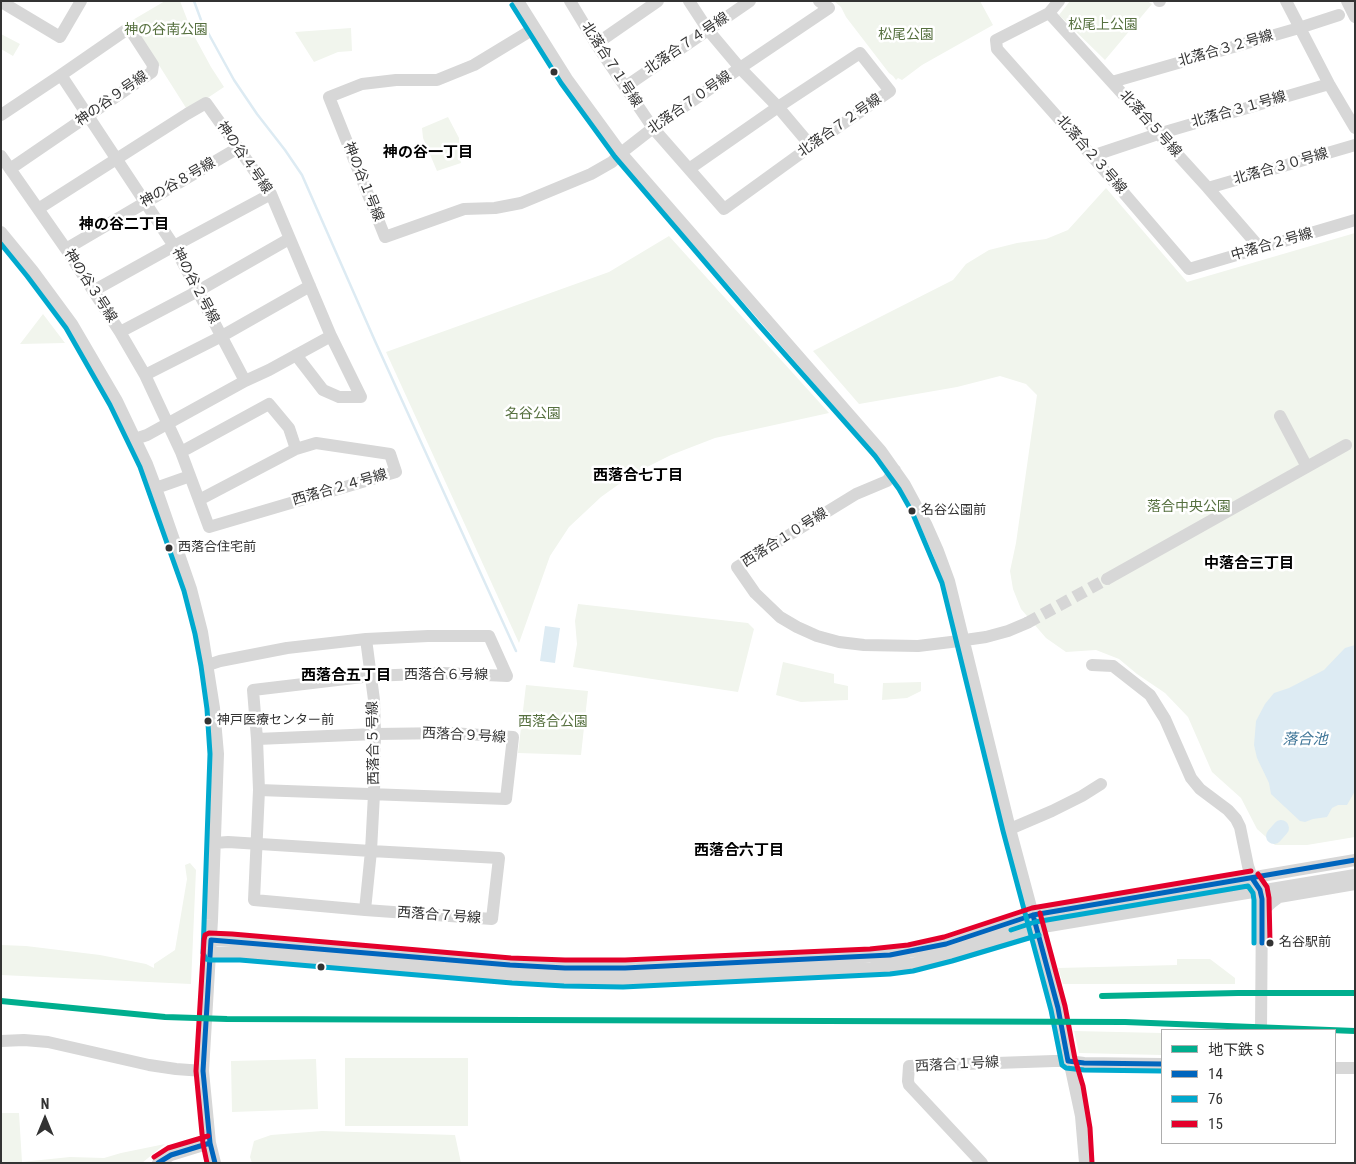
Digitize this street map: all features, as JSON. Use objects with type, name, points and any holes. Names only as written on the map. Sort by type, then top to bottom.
[{"type":"street","points":[[5,4],[60,37],[81,1]]},
{"type":"street","points":[[518,1],[568,79],[621,153],[764,319],[859,425],[895,470],[918,509],[938,551],[949,581],[1010,829],[1048,968],[1076,1087],[1081,1116],[1085,1163]]},
{"type":"street","name":"北落合７１号線","points":[[570,1],[652,128]]},
{"type":"street","points":[[596,44],[658,1]]},
{"type":"street","name":"北落合７０号線","points":[[621,153],[652,128],[740,68],[708,30],[689,1]]},
{"type":"street","name":"北落合７４号線","points":[[625,87],[750,1]]},
{"type":"street","points":[[811,146],[740,68],[829,8],[819,1]]},
{"type":"street","points":[[1049,13],[1059,1]]},
{"type":"street","points":[[1286,1],[1329,84],[1355,128]]},
{"type":"street","points":[[1347,1],[1355,17]]},
{"type":"street","name":"北落合２３号線","points":[[1049,13],[996,40],[997,48],[1189,269]]},
{"type":"street","name":"北落合５号線","points":[[1049,13],[1260,248]]},
{"type":"street","name":"北落合３２号線","points":[[1112,82],[1339,15]]},
{"type":"street","name":"神の谷９号線","points":[[10,168],[152,72],[153,65],[129,28],[61,75]]},
{"type":"street","name":"神の谷１号線","points":[[535,28],[474,65],[437,80],[396,80],[362,84],[329,97],[385,237],[464,209],[495,208],[521,202],[591,174],[612,162],[621,153]]},
{"type":"street","name":"北落合７２号線","points":[[652,128],[724,209],[890,91],[860,53],[689,169]]},
{"type":"street","points":[[1,116],[61,75]]},
{"type":"street","name":"神の谷２号線","points":[[61,75],[174,246],[245,381]]},
{"type":"street","name":"北落合３１号線","points":[[1092,156],[1158,134],[1329,84]]},
{"type":"street","name":"神の谷４号線","points":[[38,209],[206,103],[271,194],[331,336],[361,397],[339,397],[323,390],[296,355]]},
{"type":"street","name":"北落合３０号線","points":[[1208,188],[1355,145]]},
{"type":"street","name":"神の谷８号線","points":[[66,249],[238,148]]},
{"type":"street","name":"神の谷３号線","points":[[1,156],[66,249],[120,332],[145,375],[169,423]]},
{"type":"street","points":[[93,291],[271,194]]},
{"type":"street","name":"中落合２号線","points":[[1189,269],[1355,220]]},
{"type":"street","points":[[1,232],[33,271],[72,324],[117,401],[147,464],[156,488],[191,589],[202,632],[214,708],[218,754],[203,1071],[210,1143],[215,1163]]},
{"type":"street","points":[[120,332],[290,239]]},
{"type":"street","points":[[145,375],[222,336],[310,286]]},
{"type":"street","points":[[135,439],[147,435],[331,336]]},
{"type":"street","points":[[181,452],[269,404],[289,428],[296,449]]},
{"type":"street","points":[[1280,416],[1307,467]]},
{"type":"street","name":"西落合２４号線","points":[[169,423],[209,527],[396,472],[390,454],[316,443],[296,449],[199,500]]},
{"type":"street","points":[[1107,579],[1346,445]]},
{"type":"street","name":"西落合１０号線","points":[[895,470],[887,480],[856,494],[737,567],[755,593],[780,617],[817,636],[839,642],[864,645],[918,646],[964,640]]},
{"type":"street","points":[[156,488],[190,476]]},
{"type":"street","points":[[964,640],[1008,631],[1027,624]]},
{"type":"street","name":"西落合６号線","points":[[258,844],[258,739],[253,690],[371,676],[444,674],[507,676],[489,636],[366,639]]},
{"type":"street","points":[[208,665],[286,648],[366,639]]},
{"type":"street","name":"西落合５号線","points":[[365,910],[371,851],[375,734],[374,700],[366,639]]},
{"type":"street","points":[[1092,665],[1113,666],[1150,695],[1165,718],[1191,778],[1200,789],[1228,810],[1240,827],[1248,866],[1252,878],[1260,890],[1262,900],[1262,1029]]},
{"type":"street","name":"西落合９号線","points":[[258,739],[451,733],[513,737],[506,799],[259,790]]},
{"type":"street","points":[[1010,829],[1052,811],[1101,784]]},
{"type":"street","points":[[215,843],[371,851]]},
{"type":"street","name":"西落合７号線","points":[[258,844],[254,900],[492,919],[499,858],[371,851]]},
{"type":"street","points":[[210,946],[231,941],[565,968],[625,968],[890,955],[946,944],[1033,915],[1355,860]]},
{"type":"street","points":[[210,946],[240,953],[564,979],[624,980],[888,967],[911,964],[950,954],[1037,928],[1355,874]]},
{"type":"street","points":[[1262,912],[1279,897],[1355,884]]},
{"type":"street","points":[[1,1040],[48,1042],[149,1065],[176,1070],[203,1071]]},
{"type":"street","points":[[1068,1057],[1084,1063],[1161,1064]]},
{"type":"street","name":"西落合１号線","points":[[982,1163],[909,1085],[909,1066],[1068,1057]]},
{"type":"street","points":[[1336,1068],[1355,1068]]},
{"type":"street","points":[[158,1163],[171,1155],[210,1143]]},
{"type":"green space","name":"神の谷南公園","points":[[165,1],[180,1],[192,32],[224,87],[188,111],[131,21]]},
{"type":"green space","name":"松尾公園","points":[[834,1],[980,1],[993,25],[922,65],[902,80],[898,78],[896,80],[846,17],[841,7]]},
{"type":"green space","name":"松尾上公園","points":[[1070,1],[1147,1],[1152,4],[1105,60],[1059,15]]},
{"type":"green space","points":[[351,28],[352,51],[338,52],[314,62],[295,32]]},
{"type":"green space","points":[[1,34],[20,44],[13,56],[1,49]]},
{"type":"green space","points":[[448,117],[459,138],[461,163],[437,171],[423,138],[422,128]]},
{"type":"green space","name":"落合中央公園","points":[[1106,188],[1187,282],[1355,233],[1355,837],[1307,845],[1275,845],[1257,829],[1241,798],[1212,772],[1188,717],[1165,693],[1119,659],[1096,650],[1066,652],[1046,638],[1021,609],[1013,589],[1010,571],[1016,543],[1037,395],[1026,384],[1000,376],[957,387],[859,404],[813,351],[953,280],[966,264],[989,250],[1017,243],[1046,239],[1068,230]]},
{"type":"green space","name":"名谷公園","points":[[669,236],[829,413],[715,438],[671,455],[633,474],[601,497],[569,527],[550,556],[519,643],[386,352],[609,272]]},
{"type":"green space","points":[[43,314],[65,343],[20,344]]},
{"type":"green space","points":[[578,604],[748,623],[754,629],[738,692],[573,667],[577,644],[575,621]]},
{"type":"green space","points":[[783,662],[834,674],[834,683],[848,686],[848,700],[801,702],[776,695]]},
{"type":"green space","points":[[921,682],[921,691],[907,698],[882,700],[883,683]]},
{"type":"green space","name":"西落合公園","points":[[526,685],[588,691],[581,755],[518,753]]},
{"type":"green space","points":[[190,863],[196,870],[191,984],[1,975],[1,945],[26,946],[100,955],[146,964],[154,968],[154,964],[175,950],[187,879],[185,865]]},
{"type":"green space","points":[[1177,959],[1210,959],[1235,978],[1235,984],[1063,984],[1058,968],[1177,965]]},
{"type":"green space","points":[[1074,1031],[1161,1033],[1161,1055],[1079,1053]]},
{"type":"green space","points":[[345,1058],[468,1058],[468,1126],[345,1126]]},
{"type":"green space","points":[[316,1059],[318,1109],[232,1112],[231,1061]]},
{"type":"green space","points":[[1,1113],[19,1113],[22,1162],[70,1157],[104,1158],[165,1144],[142,1163],[1,1163]]},
{"type":"green space","points":[[322,1131],[455,1135],[461,1163],[252,1163],[250,1157],[254,1141],[271,1135]]},
{"type":"water","points":[[545,626],[560,628],[555,663],[540,661]]},
{"type":"water","name":"落合池","points":[[1355,645],[1355,791],[1347,805],[1338,805],[1332,808],[1327,817],[1305,822],[1300,821],[1271,794],[1269,783],[1257,758],[1254,745],[1256,721],[1265,704],[1274,693],[1289,688],[1324,670],[1345,648]]},
{"type":"waterway","points":[[194,1],[201,20],[234,80],[302,175],[516,651]]},
{"type":"waterway","points":[[1274,836],[1281,828]]},
{"type":"tunnel","points":[[1027,623],[1107,579]]},
{"type":"metro line","name":"S","points":[[1102,996],[1355,993]]},
{"type":"metro line","name":"S","points":[[1,1001],[165,1017],[227,1019],[1125,1022],[1304,1029]]},
{"type":"metro line","name":"S","points":[[1336,1030],[1355,1031]]},
{"type":"transit line","name":"76","points":[[512,5],[561,83],[615,157],[758,324],[875,456],[899,489],[912,512],[942,583],[1003,831],[1051,1010],[1062,1065],[1066,1068],[1084,1070],[1161,1071]]},
{"type":"transit line","name":"76","points":[[1,244],[66,328],[110,405],[140,467],[184,591],[201,666],[207,709],[210,754],[203,953],[206,959],[240,960],[512,983],[623,987],[890,974],[913,971],[952,961],[1039,935]]},
{"type":"transit line","name":"14","points":[[215,1163],[210,1143],[203,1071],[211,940],[565,968],[625,968],[890,955],[946,944],[1033,915],[1355,860]]},
{"type":"transit line","name":"15","points":[[207,1163],[203,1144],[196,1071],[204,940],[205,935],[209,933],[511,958],[565,960],[625,960],[870,949],[908,945],[944,937],[1032,908],[1251,871]]},
{"type":"transit line","name":"15","points":[[1258,874],[1267,887],[1269,898],[1270,943]]},
{"type":"transit line","name":"14","points":[[1252,878],[1260,890],[1262,899],[1262,943]]},
{"type":"transit line","name":"76","points":[[1011,930],[1035,922],[1248,886],[1253,893],[1254,900],[1254,943]]},
{"type":"transit line","name":"15","points":[[1040,913],[1065,1006],[1075,1059],[1083,1086],[1090,1128],[1092,1163]]},
{"type":"transit line","name":"14","points":[[1033,915],[1058,1008],[1068,1061]]},
{"type":"transit line","name":"14","points":[[1068,1061],[1161,1064]]},
{"type":"transit line","name":"15","points":[[154,1157],[168,1148],[208,1136]]},
{"type":"transit line","name":"14","points":[[158,1163],[171,1155],[210,1143]]},
{"type":"place","name":"名谷公園前","points":[[912,511]]},
{"type":"place","name":"西落合住宅前","points":[[169,548]]},
{"type":"place","name":"神戸医療センター前","points":[[208,721]]},
{"type":"place","name":"名谷駅前","points":[[1270,943]]},
{"type":"district","name":"神の谷一丁目","points":[[428,153]]},
{"type":"district","name":"神の谷二丁目","points":[[124,225]]},
{"type":"district","name":"西落合七丁目","points":[[638,476]]},
{"type":"district","name":"中落合三丁目","points":[[1249,564]]},
{"type":"district","name":"西落合五丁目","points":[[346,676]]},
{"type":"district","name":"西落合六丁目","points":[[739,851]]}]
